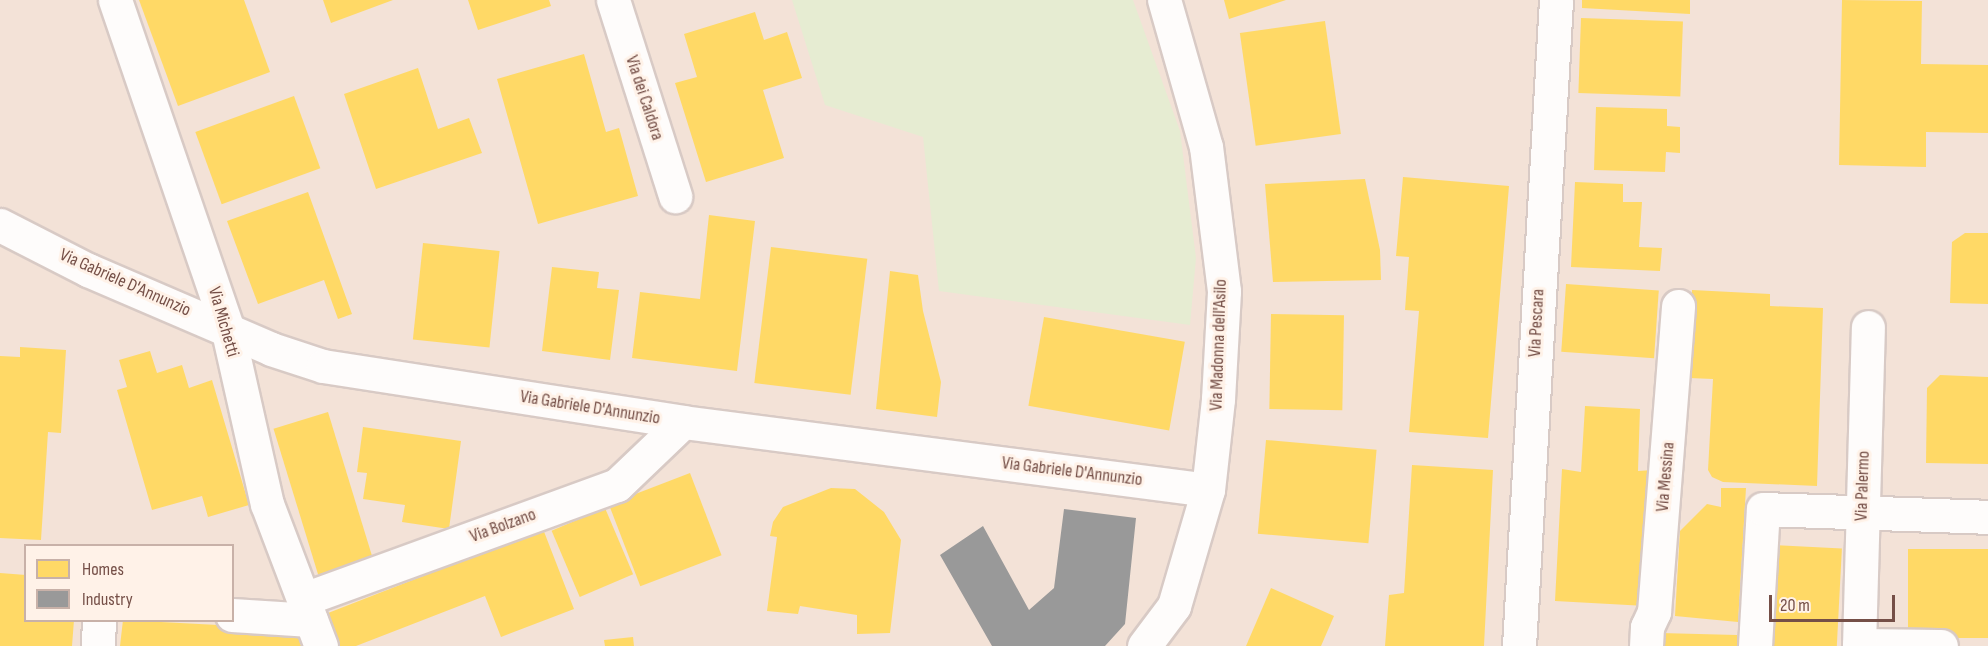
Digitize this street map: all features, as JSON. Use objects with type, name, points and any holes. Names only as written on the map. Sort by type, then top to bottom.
[{"type":"street","name":"Via Michetti","points":[[115,0],[227,327],[267,504],[312,622]]},
{"type":"street","name":"Via dei Caldora","points":[[613,0],[675,196]]},
{"type":"street","name":"Via Madonna dell'Asilo","points":[[1144,646],[1173,606],[1208,490],[1218,399],[1224,291],[1206,147],[1164,0]]},
{"type":"street","name":"Via Pescara","points":[[1519,646],[1556,0]]},
{"type":"street","name":"Via Gabriele D'Annunzio","points":[[0,225],[88,270],[227,327],[272,349],[323,366],[682,422],[1208,490]]},
{"type":"street","name":"Via Messina","points":[[1646,646],[1647,627],[1654,612],[1678,306]]},
{"type":"street","name":"Via Palermo","points":[[1859,645],[1868,327]]},
{"type":"street","name":"Via Bolzano","points":[[312,622],[616,485],[682,422]]},
{"type":"street","points":[[1755,646],[1762,509],[1862,515],[1988,517]]},
{"type":"street","points":[[234,615],[312,622]]},
{"type":"street","points":[[98,646],[99,622]]},
{"type":"street","points":[[1859,645],[1941,646]]},
{"type":"shaded area","points":[[0,0],[1988,0],[1988,646],[0,646]]},
{"type":"green space","points":[[792,0],[1133,0],[1180,131],[1196,258],[1190,325],[939,291],[923,137],[825,105]]},
{"type":"building: Homes","points":[[139,0],[244,0],[270,72],[178,106]]},
{"type":"building: Homes","points":[[323,0],[393,0],[331,23]]},
{"type":"building: Homes","points":[[468,0],[549,0],[551,6],[478,30]]},
{"type":"building: Homes","points":[[1224,0],[1286,0],[1229,19]]},
{"type":"building: Homes","points":[[1582,0],[1690,0],[1690,14],[1582,8]]},
{"type":"building: Homes","points":[[1842,0],[1922,1],[1921,64],[1988,65],[1988,133],[1926,132],[1926,167],[1839,165]]},
{"type":"building: Homes","points":[[755,12],[764,40],[787,32],[802,78],[763,90],[784,158],[706,182],[675,83],[697,77],[684,34]]},
{"type":"building: Homes","points":[[1581,18],[1683,22],[1680,97],[1578,93]]},
{"type":"building: Homes","points":[[1325,21],[1341,134],[1256,146],[1240,33]]},
{"type":"building: Homes","points":[[584,54],[606,132],[619,128],[638,196],[538,224],[497,79]]},
{"type":"building: Homes","points":[[418,68],[438,129],[469,118],[482,153],[376,189],[344,94]]},
{"type":"building: Homes","points":[[294,96],[320,168],[222,204],[195,132]]},
{"type":"building: Homes","points":[[1596,107],[1667,109],[1667,126],[1680,127],[1680,153],[1666,152],[1665,172],[1594,170]]},
{"type":"building: Homes","points":[[1403,177],[1509,186],[1488,438],[1409,432],[1419,311],[1405,310],[1409,257],[1396,256]]},
{"type":"building: Homes","points":[[1365,179],[1380,250],[1381,280],[1273,282],[1265,184]]},
{"type":"building: Homes","points":[[1575,182],[1623,184],[1623,202],[1642,202],[1639,247],[1662,248],[1660,271],[1571,267]]},
{"type":"building: Homes","points":[[308,192],[352,314],[338,319],[324,280],[258,304],[227,221]]},
{"type":"building: Homes","points":[[709,215],[755,221],[737,371],[632,358],[640,292],[700,299]]},
{"type":"building: Homes","points":[[1965,233],[1988,233],[1988,304],[1950,303],[1952,242]]},
{"type":"building: Homes","points":[[423,243],[500,251],[489,348],[413,339]]},
{"type":"building: Homes","points":[[771,247],[867,259],[851,395],[754,383]]},
{"type":"building: Homes","points":[[552,267],[599,272],[597,288],[619,290],[610,360],[542,351]]},
{"type":"building: Homes","points":[[890,271],[918,275],[923,311],[941,382],[937,417],[876,409]]},
{"type":"building: Homes","points":[[1566,284],[1659,290],[1654,358],[1561,352]]},
{"type":"building: Homes","points":[[1692,290],[1770,294],[1770,306],[1823,308],[1817,486],[1723,482],[1712,477],[1708,470],[1713,379],[1689,378]]},
{"type":"building: Homes","points":[[1271,314],[1344,315],[1342,410],[1269,409]]},
{"type":"building: Homes","points":[[1044,317],[1185,342],[1169,430],[1028,406]]},
{"type":"building: Homes","points":[[20,347],[66,350],[61,433],[48,432],[41,540],[0,538],[0,356],[20,357]]},
{"type":"building: Homes","points":[[150,351],[157,373],[182,365],[189,388],[212,380],[249,505],[208,517],[202,496],[152,510],[117,390],[127,387],[119,360]]},
{"type":"building: Homes","points":[[1940,375],[1988,377],[1988,464],[1926,463],[1927,388]]},
{"type":"building: Homes","points":[[1585,406],[1640,409],[1638,471],[1653,470],[1646,606],[1555,601],[1562,469],[1581,472]]},
{"type":"building: Homes","points":[[328,412],[374,563],[320,580],[273,429]]},
{"type":"building: Homes","points":[[363,427],[461,441],[449,529],[402,522],[405,505],[363,499],[367,473],[357,472]]},
{"type":"building: Homes","points":[[1266,440],[1377,450],[1368,543],[1258,534]]},
{"type":"building: Homes","points":[[1412,465],[1493,470],[1484,646],[1385,646],[1389,595],[1404,593]]},
{"type":"building: Homes","points":[[690,473],[722,555],[640,586],[609,504]]},
{"type":"building: Homes","points":[[831,488],[855,489],[884,512],[901,540],[890,633],[857,634],[857,615],[800,606],[798,614],[767,611],[777,537],[770,536],[773,522],[783,507]]},
{"type":"building: Homes","points":[[1721,488],[1746,488],[1738,622],[1675,616],[1680,531],[1707,504],[1721,507]]},
{"type":"building: Homes","points":[[605,508],[633,574],[580,597],[552,531]]},
{"type":"building: Homes","points":[[543,529],[574,609],[501,637],[485,596],[356,646],[335,646],[323,615]]},
{"type":"building: Homes","points":[[1775,545],[1842,549],[1837,646],[1770,646]]},
{"type":"building: Homes","points":[[1908,549],[1988,549],[1988,638],[1908,638]]},
{"type":"building: Homes","points":[[0,573],[24,575],[24,622],[74,622],[72,646],[0,646]]},
{"type":"building: Homes","points":[[1271,588],[1334,616],[1321,646],[1246,646]]},
{"type":"building: Homes","points":[[123,622],[161,622],[296,629],[301,646],[120,646]]},
{"type":"building: Homes","points":[[1660,633],[1737,635],[1737,646],[1659,646]]},
{"type":"building: Homes","points":[[633,637],[634,646],[605,646],[604,640]]},
{"type":"building: Industry","points":[[1064,509],[1136,518],[1125,624],[1105,646],[992,646],[940,555],[983,526],[1029,610],[1054,588]]}]
